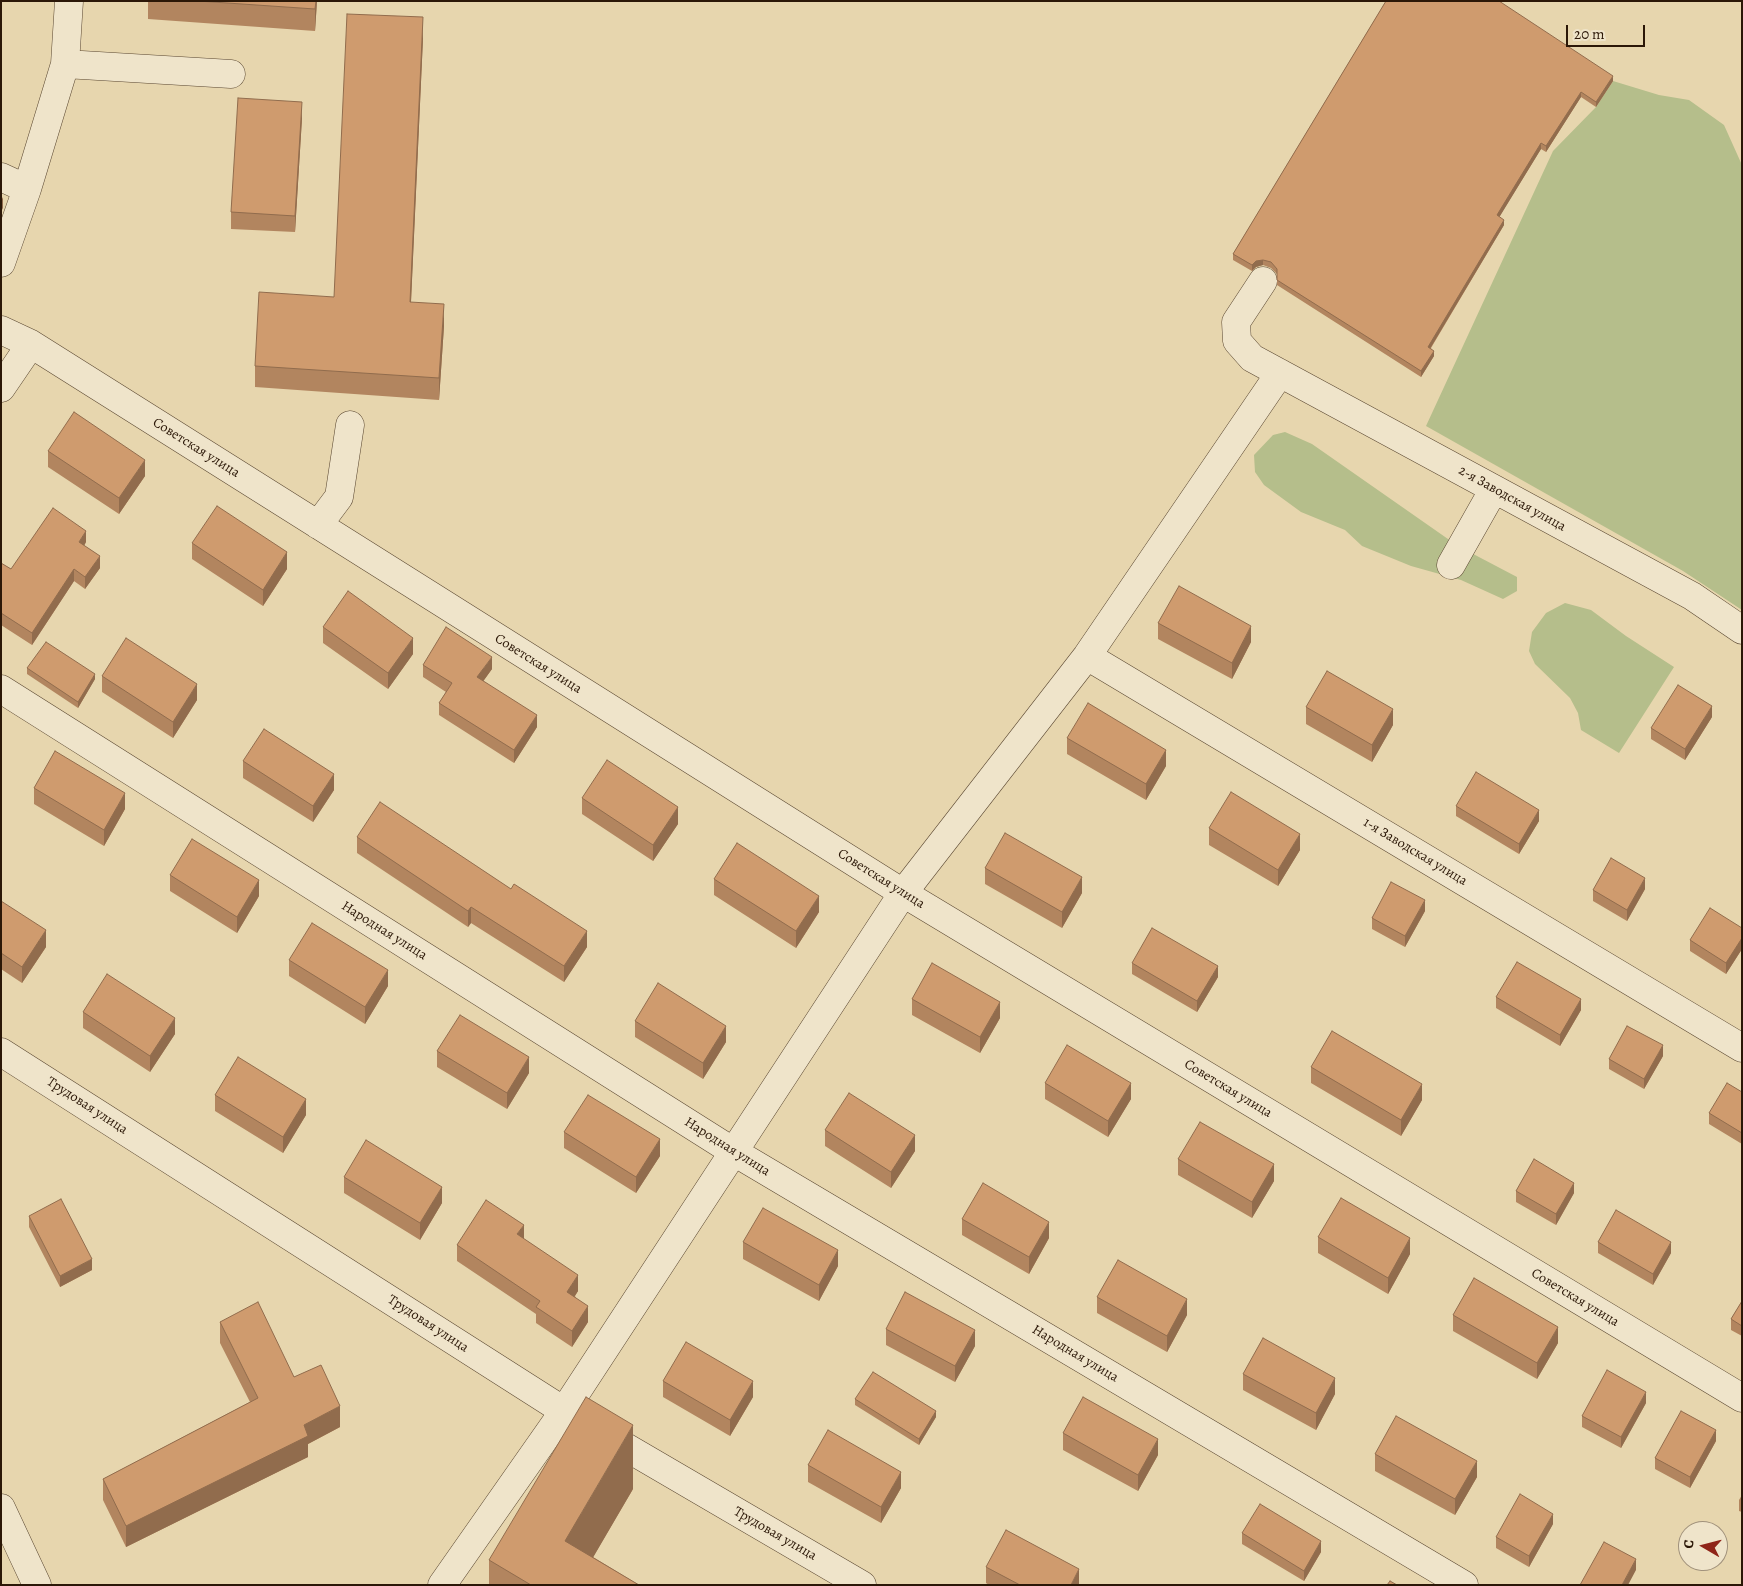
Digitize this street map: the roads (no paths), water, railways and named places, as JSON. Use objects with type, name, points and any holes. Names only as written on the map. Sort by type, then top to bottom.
[{"type":"street","points":[[1,263],[27,189],[65,64],[69,1]]},
{"type":"street","points":[[65,64],[231,74]]},
{"type":"street","points":[[1,177],[27,189]]},
{"type":"street","name":"2-я Заводская улица","points":[[1263,281],[1236,322],[1237,341],[1252,358],[1692,596],[1742,630]]},
{"type":"street","name":"Советская улица","points":[[1,330],[31,344],[903,893],[1742,1398]]},
{"type":"street","points":[[1,388],[31,344]]},
{"type":"street","points":[[442,1585],[564,1411],[903,893],[1087,656],[1280,373]]},
{"type":"street","points":[[318,525],[339,497],[350,425]]},
{"type":"street","points":[[1451,565],[1494,489]]},
{"type":"street","name":"1-я Заводская улица","points":[[1087,656],[1742,1048]]},
{"type":"street","name":"Народная улица","points":[[1,689],[734,1152],[1464,1585]]},
{"type":"street","name":"Трудовая улица","points":[[1,1052],[564,1411],[862,1585]]},
{"type":"street","points":[[1,1508],[37,1585]]}]
